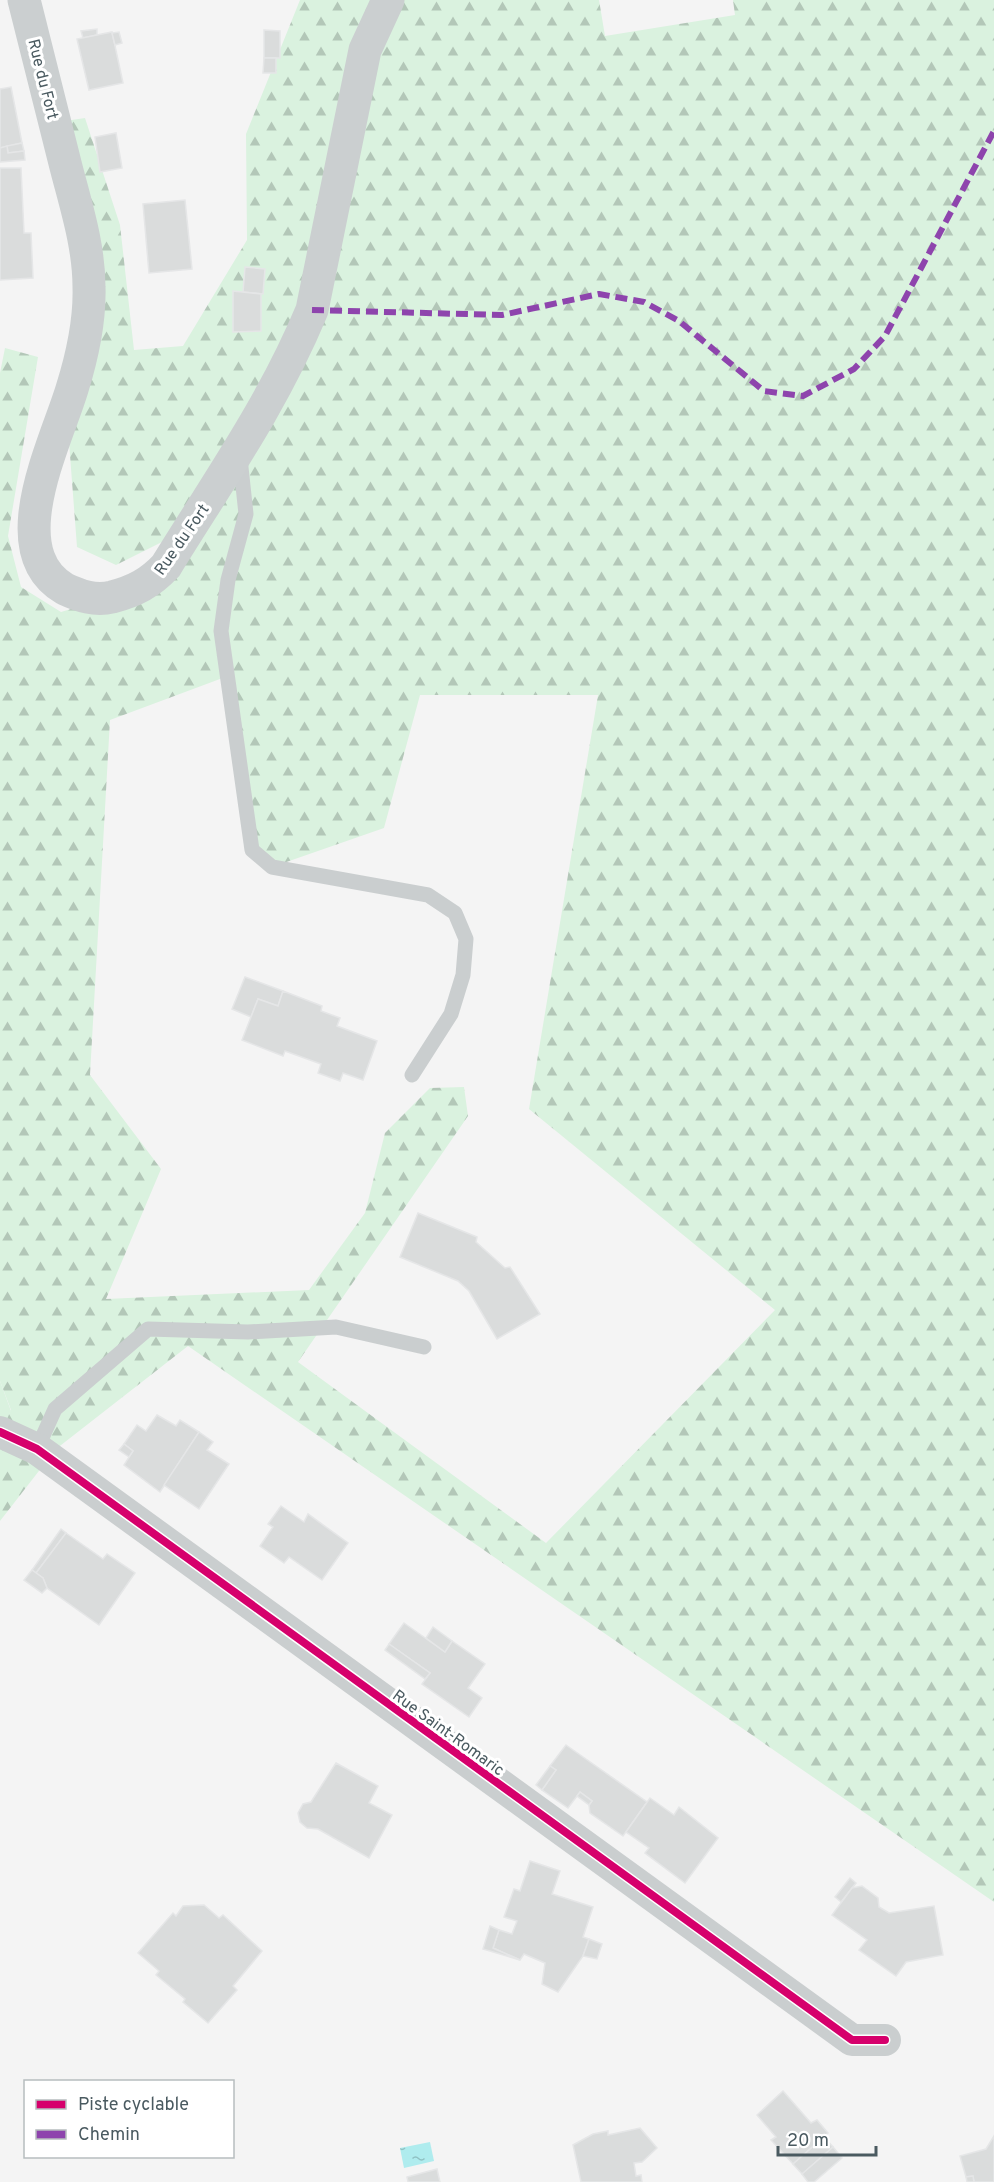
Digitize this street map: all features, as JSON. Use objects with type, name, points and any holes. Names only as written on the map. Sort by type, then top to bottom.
[{"type":"street","name":"Rue du Fort","points":[[24,0],[83,233],[89,287],[84,340],[72,390],[28,510],[27,538],[38,567],[62,587],[84,597],[104,599],[126,594],[150,582],[166,566],[271,400],[312,310],[365,50],[388,0]]},
{"type":"street","name":"Rue Saint-Romaric","points":[[0,1432],[37,1449],[852,2040],[885,2040]]},
{"type":"lane","points":[[239,452],[246,514],[228,580],[221,631],[252,850],[272,867],[428,895],[455,913],[466,939],[463,975],[451,1014],[412,1075]]},
{"type":"lane","points":[[37,1449],[55,1409],[148,1329],[248,1332],[336,1327],[424,1347]]},
{"type":"green space","points":[[300,0],[599,0],[605,36],[735,15],[733,0],[994,0],[994,1902],[188,1346],[56,1449],[0,1521],[0,1435],[11,1410],[0,1381],[0,373],[5,348],[38,357],[8,536],[21,587],[61,612],[104,599],[188,529],[116,565],[77,547],[69,442],[98,346],[65,121],[85,118],[120,225],[134,350],[183,346],[247,240],[246,134]],"holes":[[[228,676],[252,850],[272,867],[384,828],[420,695],[598,695],[529,1109],[775,1310],[546,1543],[298,1362],[468,1116],[464,1087],[430,1088],[385,1133],[365,1213],[309,1290],[106,1299],[161,1169],[90,1075],[110,720]]]},
{"type":"green space","points":[[0,1381],[11,1411],[0,1435]]},
{"type":"water","points":[[430,2142],[434,2161],[404,2168],[400,2148]]},
{"type":"building","points":[[97,29],[97,35],[83,38],[81,31]]},
{"type":"building","points":[[264,30],[280,31],[280,58],[264,58]]},
{"type":"building","points":[[112,32],[123,83],[89,90],[77,39]]},
{"type":"building","points":[[119,32],[122,43],[115,45],[112,33]]},
{"type":"building","points":[[264,58],[276,58],[276,73],[263,73]]},
{"type":"building","points":[[11,87],[22,143],[0,148],[0,89]]},
{"type":"building","points":[[116,133],[122,168],[100,172],[95,137]]},
{"type":"building","points":[[22,143],[24,151],[8,153],[7,146]]},
{"type":"building","points":[[7,146],[8,153],[24,151],[25,160],[0,162],[0,148]]},
{"type":"building","points":[[0,168],[21,168],[24,233],[31,233],[33,278],[0,280]]},
{"type":"building","points":[[185,200],[192,269],[149,273],[143,204]]},
{"type":"building","points":[[245,267],[265,269],[263,294],[243,292]]},
{"type":"building","points":[[233,291],[261,294],[261,331],[233,332]]},
{"type":"building","points":[[245,977],[283,991],[278,1006],[258,999],[251,1017],[232,1009]]},
{"type":"building","points":[[283,991],[322,1006],[321,1011],[340,1018],[337,1026],[377,1041],[363,1080],[343,1073],[340,1081],[318,1073],[321,1064],[285,1051],[283,1056],[242,1040],[258,999],[278,1006]]},
{"type":"building","points":[[418,1213],[477,1237],[476,1242],[505,1268],[510,1267],[540,1314],[497,1339],[469,1291],[458,1281],[400,1257]]},
{"type":"building","points":[[157,1415],[176,1426],[180,1420],[199,1432],[160,1492],[124,1465],[133,1451],[124,1444],[137,1425],[146,1431]]},
{"type":"building","points":[[199,1432],[213,1442],[207,1450],[229,1464],[199,1509],[164,1485]]},
{"type":"building","points":[[124,1444],[133,1451],[129,1457],[119,1450]]},
{"type":"building","points":[[281,1506],[304,1522],[308,1514],[348,1543],[322,1580],[289,1557],[284,1563],[260,1546],[273,1527],[268,1524]]},
{"type":"building","points":[[61,1529],[66,1533],[36,1573],[32,1570]]},
{"type":"building","points":[[66,1533],[103,1559],[107,1554],[135,1573],[99,1625],[47,1588],[43,1578],[36,1573]]},
{"type":"building","points":[[32,1570],[43,1578],[47,1588],[42,1593],[24,1580]]},
{"type":"building","points":[[404,1623],[445,1652],[452,1641],[485,1664],[468,1688],[482,1698],[469,1717],[422,1684],[430,1673],[389,1644]]},
{"type":"building","points":[[433,1627],[452,1641],[445,1652],[426,1638]]},
{"type":"building","points":[[389,1644],[430,1673],[425,1679],[385,1650]]},
{"type":"building","points":[[566,1745],[647,1802],[623,1836],[590,1813],[589,1805],[592,1801],[580,1792],[568,1808],[542,1790],[556,1770],[550,1766]]},
{"type":"building","points":[[336,1763],[378,1786],[369,1803],[392,1815],[369,1858],[318,1829],[307,1828],[300,1822],[298,1813],[303,1804],[311,1802]]},
{"type":"building","points":[[550,1766],[556,1770],[542,1790],[536,1785]]},
{"type":"building","points":[[580,1792],[592,1801],[589,1805],[577,1796]]},
{"type":"building","points":[[650,1798],[674,1815],[679,1807],[718,1838],[685,1883],[645,1853],[649,1848],[626,1832]]},
{"type":"building","points":[[530,1861],[560,1871],[552,1894],[593,1907],[583,1937],[589,1939],[583,1956],[558,1992],[542,1984],[545,1963],[524,1954],[520,1960],[493,1948],[499,1930],[512,1934],[517,1921],[504,1917],[514,1889],[520,1891]]},
{"type":"building","points":[[850,1878],[856,1883],[841,1902],[835,1897]]},
{"type":"building","points":[[862,1886],[878,1898],[879,1907],[889,1913],[934,1906],[943,1955],[906,1962],[896,1976],[859,1950],[867,1940],[832,1915],[852,1888]]},
{"type":"building","points":[[204,1905],[219,1918],[223,1915],[262,1951],[233,1986],[237,1990],[208,2023],[183,2002],[185,1999],[156,1975],[159,1971],[138,1953],[173,1913],[176,1916],[183,1906]]},
{"type":"building","points":[[490,1926],[499,1930],[493,1948],[520,1960],[483,1949]]},
{"type":"building","points":[[589,1939],[602,1944],[597,1959],[583,1956]]},
{"type":"building","points":[[783,2091],[811,2123],[817,2120],[828,2133],[793,2164],[771,2140],[776,2137],[757,2115]]},
{"type":"building","points":[[640,2128],[657,2148],[642,2162],[634,2163],[636,2176],[641,2175],[642,2182],[581,2182],[573,2145],[593,2134],[608,2131],[608,2135]]},
{"type":"building","points":[[994,2136],[994,2182],[974,2182],[973,2176],[966,2177],[960,2156],[986,2149]]},
{"type":"building","points":[[824,2137],[833,2147],[802,2174],[793,2164]]},
{"type":"building","points":[[833,2147],[842,2158],[814,2182],[808,2182],[802,2174]]},
{"type":"building","points":[[437,2169],[440,2182],[408,2182],[407,2177]]},
{"type":"building","points":[[973,2176],[974,2182],[967,2182],[966,2177]]},
{"type":"marked path","points":[[312,310],[502,315],[599,294],[644,302],[679,321],[764,391],[803,396],[854,369],[885,336],[994,131]]},
{"type":"cycle path","points":[[0,1432],[37,1449],[852,2040],[885,2040]]}]
